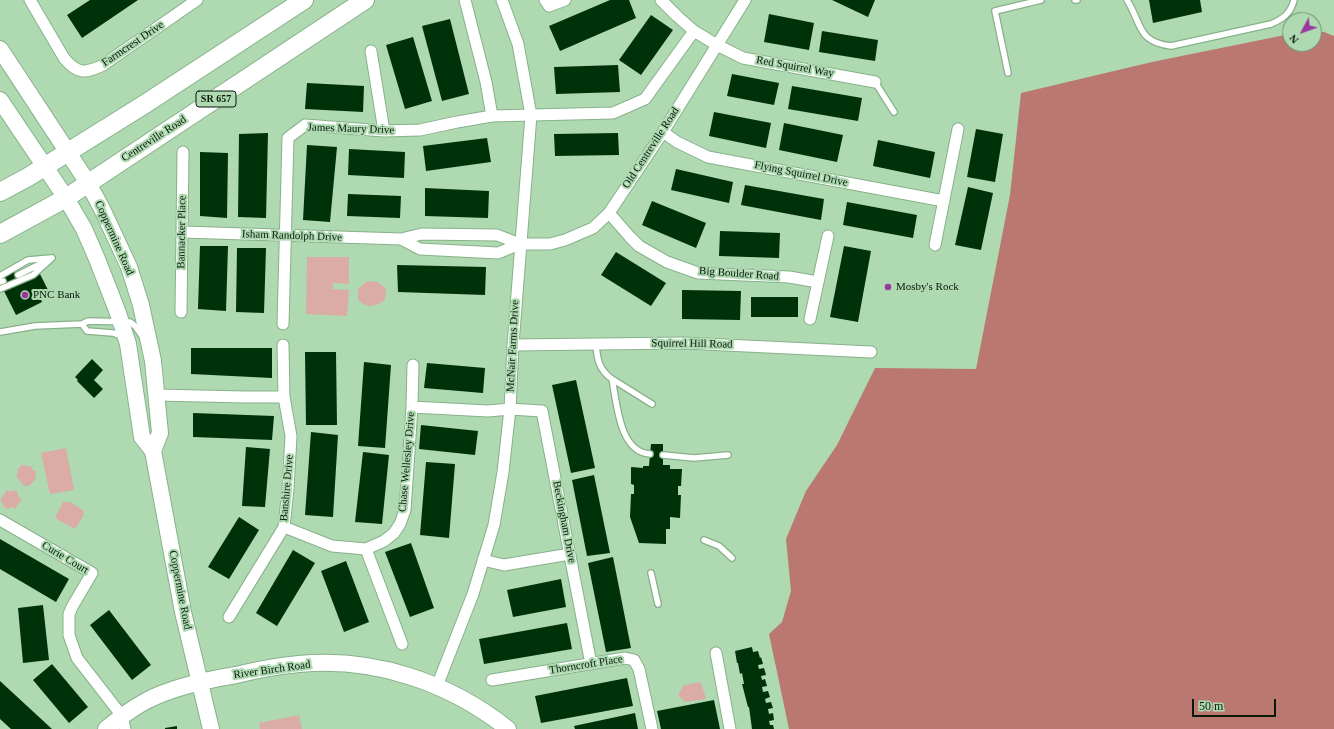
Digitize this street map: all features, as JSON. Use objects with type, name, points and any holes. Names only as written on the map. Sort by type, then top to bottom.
[{"type":"main road","points":[[0,192],[68,152],[304,0]]},
{"type":"main road","name":"Centreville Road","points":[[0,234],[66,198],[365,0]]},
{"type":"street","name":"Farmcrest Drive","points":[[30,0],[56,46],[70,66],[79,70],[90,71],[103,65],[197,0]]},
{"type":"street","points":[[465,0],[486,82],[492,116]]},
{"type":"street","name":"McNair Farms Drive","points":[[437,686],[473,594],[494,525],[503,472],[510,409],[520,244],[531,115],[518,44],[502,0]]},
{"type":"street","points":[[545,0],[548,6],[565,0]]},
{"type":"street","name":"Red Squirrel Way","points":[[661,0],[676,16],[694,31],[743,58],[875,82]]},
{"type":"street","name":"Old Centreville Road","points":[[520,244],[550,244],[564,240],[593,228],[608,213],[663,132],[745,0]]},
{"type":"street","name":"James Maury Drive","points":[[283,324],[288,138],[305,125],[384,131],[420,130],[492,116],[613,113],[645,99],[694,31]]},
{"type":"street","name":"Coppermine Road","points":[[0,49],[88,183],[119,244],[135,285],[142,305],[153,361],[157,395],[160,433],[153,451]]},
{"type":"street","points":[[371,51],[384,131]]},
{"type":"street","name":"Coppermine Road","points":[[0,100],[66,198],[84,229],[95,254],[128,344],[142,438],[153,451],[183,612],[211,729]]},
{"type":"street","points":[[935,245],[958,129]]},
{"type":"street","name":"Flying Squirrel Drive","points":[[663,132],[677,142],[708,157],[944,201]]},
{"type":"street","name":"Bannacker Place","points":[[181,312],[183,152]]},
{"type":"street","name":"Big Boulder Road","points":[[608,213],[640,246],[667,262],[698,273],[789,277],[818,282]]},
{"type":"street","name":"Isham Randolph Drive","points":[[182,232],[401,239],[422,234],[497,234],[520,244]]},
{"type":"street","points":[[810,319],[828,236]]},
{"type":"street","name":"Isham Randolph Drive","points":[[401,239],[420,249],[498,253],[520,244]]},
{"type":"street","name":"Squirrel Hill Road","points":[[513,345],[684,343],[871,352]]},
{"type":"street","name":"Banshire Drive","points":[[230,617],[284,527],[291,436],[284,397],[283,345]]},
{"type":"street","name":"Chase Wellesley Drive","points":[[284,527],[332,546],[366,549],[384,541],[394,533],[400,524],[405,510],[412,407],[413,365]]},
{"type":"street","points":[[157,395],[284,397]]},
{"type":"street","points":[[412,407],[488,411],[510,409]]},
{"type":"street","name":"Beckingham Drive","points":[[510,409],[542,411],[591,664]]},
{"type":"street","name":"Curie Court","points":[[0,520],[92,573],[72,607],[68,624],[68,634],[77,658],[124,722]]},
{"type":"street","points":[[366,549],[402,644]]},
{"type":"street","points":[[483,560],[504,565],[570,554]]},
{"type":"street","points":[[716,653],[730,729]]},
{"type":"street","name":"Thorncroft Place","points":[[492,680],[625,658],[634,660],[639,669],[652,729]]},
{"type":"street","name":"River Birch Road","points":[[106,729],[124,722],[146,701],[160,695],[200,683],[269,668],[299,664],[336,663],[390,670],[437,686],[468,701],[492,716],[508,729]]},
{"type":"lane","points":[[1008,73],[994,11],[1041,0]]},
{"type":"lane","points":[[1127,0],[1139,27],[1146,37],[1155,42],[1171,46],[1271,24],[1282,20],[1288,14],[1294,0]]},
{"type":"lane","points":[[875,82],[894,112]]},
{"type":"lane","points":[[18,275],[52,258]]},
{"type":"lane","points":[[1,280],[28,260],[52,258]]},
{"type":"lane","points":[[0,289],[33,275],[52,258]]},
{"type":"lane","points":[[0,332],[35,326],[82,324],[88,321],[130,322],[135,326],[141,335],[153,361]]},
{"type":"lane","points":[[82,324],[87,332],[119,334],[128,344]]},
{"type":"lane","points":[[596,344],[596,355],[604,374],[652,404]]},
{"type":"lane","points":[[612,379],[623,433],[631,445],[642,454],[650,454]]},
{"type":"lane","points":[[663,455],[694,458],[728,455]]},
{"type":"lane","points":[[704,540],[719,546],[732,558]]},
{"type":"lane","points":[[651,573],[658,604]]},
{"type":"shaded area","points":[[1322,32],[1334,36],[1334,729],[789,729],[769,634],[782,622],[791,591],[786,539],[806,491],[837,445],[875,368],[976,369],[1010,195],[1021,93],[1152,62],[1282,36],[1282,52],[1322,52]]},
{"type":"shaded area","points":[[307,257],[349,257],[349,284],[333,283],[333,289],[349,290],[347,316],[306,314]]},
{"type":"shaded area","points":[[367,281],[378,282],[386,289],[385,300],[369,306],[358,300],[358,289]]},
{"type":"shaded area","points":[[66,448],[74,490],[50,494],[41,453]]},
{"type":"shaded area","points":[[22,465],[33,467],[32,470],[36,471],[35,480],[29,486],[24,486],[17,477],[18,469]]},
{"type":"shaded area","points":[[7,490],[10,492],[14,490],[18,493],[18,497],[22,499],[15,509],[12,507],[8,509],[4,507],[0,500]]},
{"type":"shaded area","points":[[63,502],[70,502],[83,510],[84,515],[75,529],[55,518]]},
{"type":"shaded area","points":[[701,682],[706,699],[685,702],[678,695],[684,685]]},
{"type":"shaded area","points":[[299,715],[302,729],[260,729],[259,723]]},
{"type":"building","points":[[90,0],[138,0],[82,38],[67,15]]},
{"type":"building","points":[[610,0],[629,0],[636,18],[560,51],[549,26]]},
{"type":"building","points":[[832,0],[875,0],[868,17]]},
{"type":"building","points":[[1149,0],[1200,0],[1202,12],[1153,23]]},
{"type":"building","points":[[769,14],[814,23],[809,50],[764,42]]},
{"type":"building","points":[[651,15],[673,30],[641,75],[619,60]]},
{"type":"building","points":[[450,19],[469,94],[442,101],[422,26]]},
{"type":"building","points":[[822,31],[878,40],[875,61],[819,52]]},
{"type":"building","points":[[413,37],[432,101],[405,109],[386,45]]},
{"type":"building","points":[[618,65],[620,92],[556,94],[554,67]]},
{"type":"building","points":[[732,74],[779,83],[774,105],[727,96]]},
{"type":"building","points":[[307,83],[364,86],[363,112],[305,109]]},
{"type":"building","points":[[792,86],[862,98],[858,121],[788,109]]},
{"type":"building","points":[[714,112],[771,123],[766,148],[709,136]]},
{"type":"building","points":[[784,123],[843,135],[837,162],[779,150]]},
{"type":"building","points":[[976,129],[1003,134],[995,182],[967,177]]},
{"type":"building","points":[[268,133],[266,218],[238,217],[239,134]]},
{"type":"building","points":[[618,133],[619,155],[555,156],[554,134]]},
{"type":"building","points":[[487,138],[491,162],[426,171],[423,146]]},
{"type":"building","points":[[878,140],[935,152],[930,178],[873,166]]},
{"type":"building","points":[[307,145],[337,147],[330,222],[303,220]]},
{"type":"building","points":[[349,149],[405,152],[404,178],[348,175]]},
{"type":"building","points":[[200,152],[228,153],[227,218],[200,216]]},
{"type":"building","points":[[676,169],[733,182],[729,203],[671,190]]},
{"type":"building","points":[[745,185],[824,199],[821,220],[741,205]]},
{"type":"building","points":[[968,187],[993,193],[981,250],[955,245]]},
{"type":"building","points":[[425,188],[489,191],[488,218],[425,216]]},
{"type":"building","points":[[348,194],[401,196],[400,218],[347,216]]},
{"type":"building","points":[[652,201],[706,223],[696,248],[642,225]]},
{"type":"building","points":[[847,202],[917,215],[913,238],[843,225]]},
{"type":"building","points":[[720,231],[780,233],[779,258],[719,256]]},
{"type":"building","points":[[200,246],[228,246],[226,311],[198,309]]},
{"type":"building","points":[[844,246],[871,251],[858,322],[830,317]]},
{"type":"building","points":[[237,248],[266,248],[264,313],[236,312]]},
{"type":"building","points":[[616,252],[666,283],[651,306],[601,275]]},
{"type":"building","points":[[397,265],[486,267],[485,295],[398,292]]},
{"type":"building","name":"PNC Bank","points":[[14,271],[21,283],[40,274],[49,292],[40,297],[42,302],[16,315],[4,291],[7,290],[1,278]]},
{"type":"building","points":[[682,290],[741,291],[740,320],[682,319]]},
{"type":"building","points":[[751,297],[798,297],[798,317],[751,317]]},
{"type":"building","points":[[191,348],[272,348],[272,378],[191,374]]},
{"type":"building","points":[[305,352],[336,352],[337,425],[306,425]]},
{"type":"building","points":[[92,359],[103,370],[94,380],[103,389],[94,398],[77,381],[78,380],[75,377]]},
{"type":"building","points":[[364,362],[391,365],[385,448],[358,446]]},
{"type":"building","points":[[427,363],[485,368],[483,393],[424,388]]},
{"type":"building","points":[[576,380],[595,468],[571,473],[552,385]]},
{"type":"building","points":[[193,413],[274,416],[272,440],[193,437]]},
{"type":"building","points":[[421,425],[478,431],[475,455],[419,449]]},
{"type":"building","points":[[311,432],[338,435],[333,517],[305,515]]},
{"type":"building","points":[[651,444],[663,444],[663,465],[670,465],[670,469],[682,469],[681,486],[678,486],[678,495],[681,495],[680,518],[670,517],[670,529],[666,529],[666,544],[639,543],[630,517],[631,494],[634,494],[634,485],[631,484],[631,467],[643,468],[643,466],[649,466]]},
{"type":"building","points":[[246,447],[270,449],[265,507],[242,506]]},
{"type":"building","points":[[363,452],[389,455],[382,524],[355,522]]},
{"type":"building","points":[[426,462],[455,464],[449,538],[420,535]]},
{"type":"building","points":[[594,475],[610,553],[587,556],[572,480]]},
{"type":"building","points":[[239,517],[259,530],[229,579],[208,567]]},
{"type":"building","points":[[0,539],[69,579],[56,602],[0,569]]},
{"type":"building","points":[[411,543],[434,608],[410,617],[385,552]]},
{"type":"building","points":[[293,550],[315,563],[277,626],[256,613]]},
{"type":"building","points":[[613,557],[631,648],[606,652],[588,563]]},
{"type":"building","points":[[346,561],[369,622],[344,632],[321,571]]},
{"type":"building","points":[[561,579],[566,607],[513,617],[507,590]]},
{"type":"building","points":[[43,605],[49,660],[23,663],[18,608]]},
{"type":"building","points":[[109,610],[151,665],[132,680],[90,625]]},
{"type":"building","points":[[567,623],[572,649],[484,664],[479,639]]},
{"type":"building","points":[[752,647],[753,652],[758,651],[760,658],[761,657],[763,664],[758,665],[759,669],[764,668],[766,675],[761,676],[762,680],[765,679],[767,686],[762,687],[763,692],[768,691],[770,697],[765,699],[766,703],[771,702],[773,708],[768,709],[769,714],[773,713],[774,720],[769,721],[770,725],[773,725],[774,729],[752,729],[749,707],[742,684],[744,684],[742,673],[740,674],[735,651]]},
{"type":"building","points":[[52,664],[88,707],[69,723],[33,680]]},
{"type":"building","points":[[627,678],[633,706],[541,723],[535,696]]},
{"type":"building","points":[[0,681],[52,729],[11,729],[0,719]]},
{"type":"building","points":[[714,700],[720,729],[661,729],[657,711]]},
{"type":"building","points":[[635,713],[638,729],[575,729],[574,726]]},
{"type":"building","points":[[177,726],[177,729],[165,729],[165,728]]},
{"type":"place","name":"Mosby's Rock","points":[[888,287]]},
{"type":"place","name":"PNC Bank","points":[[25,295]]}]
